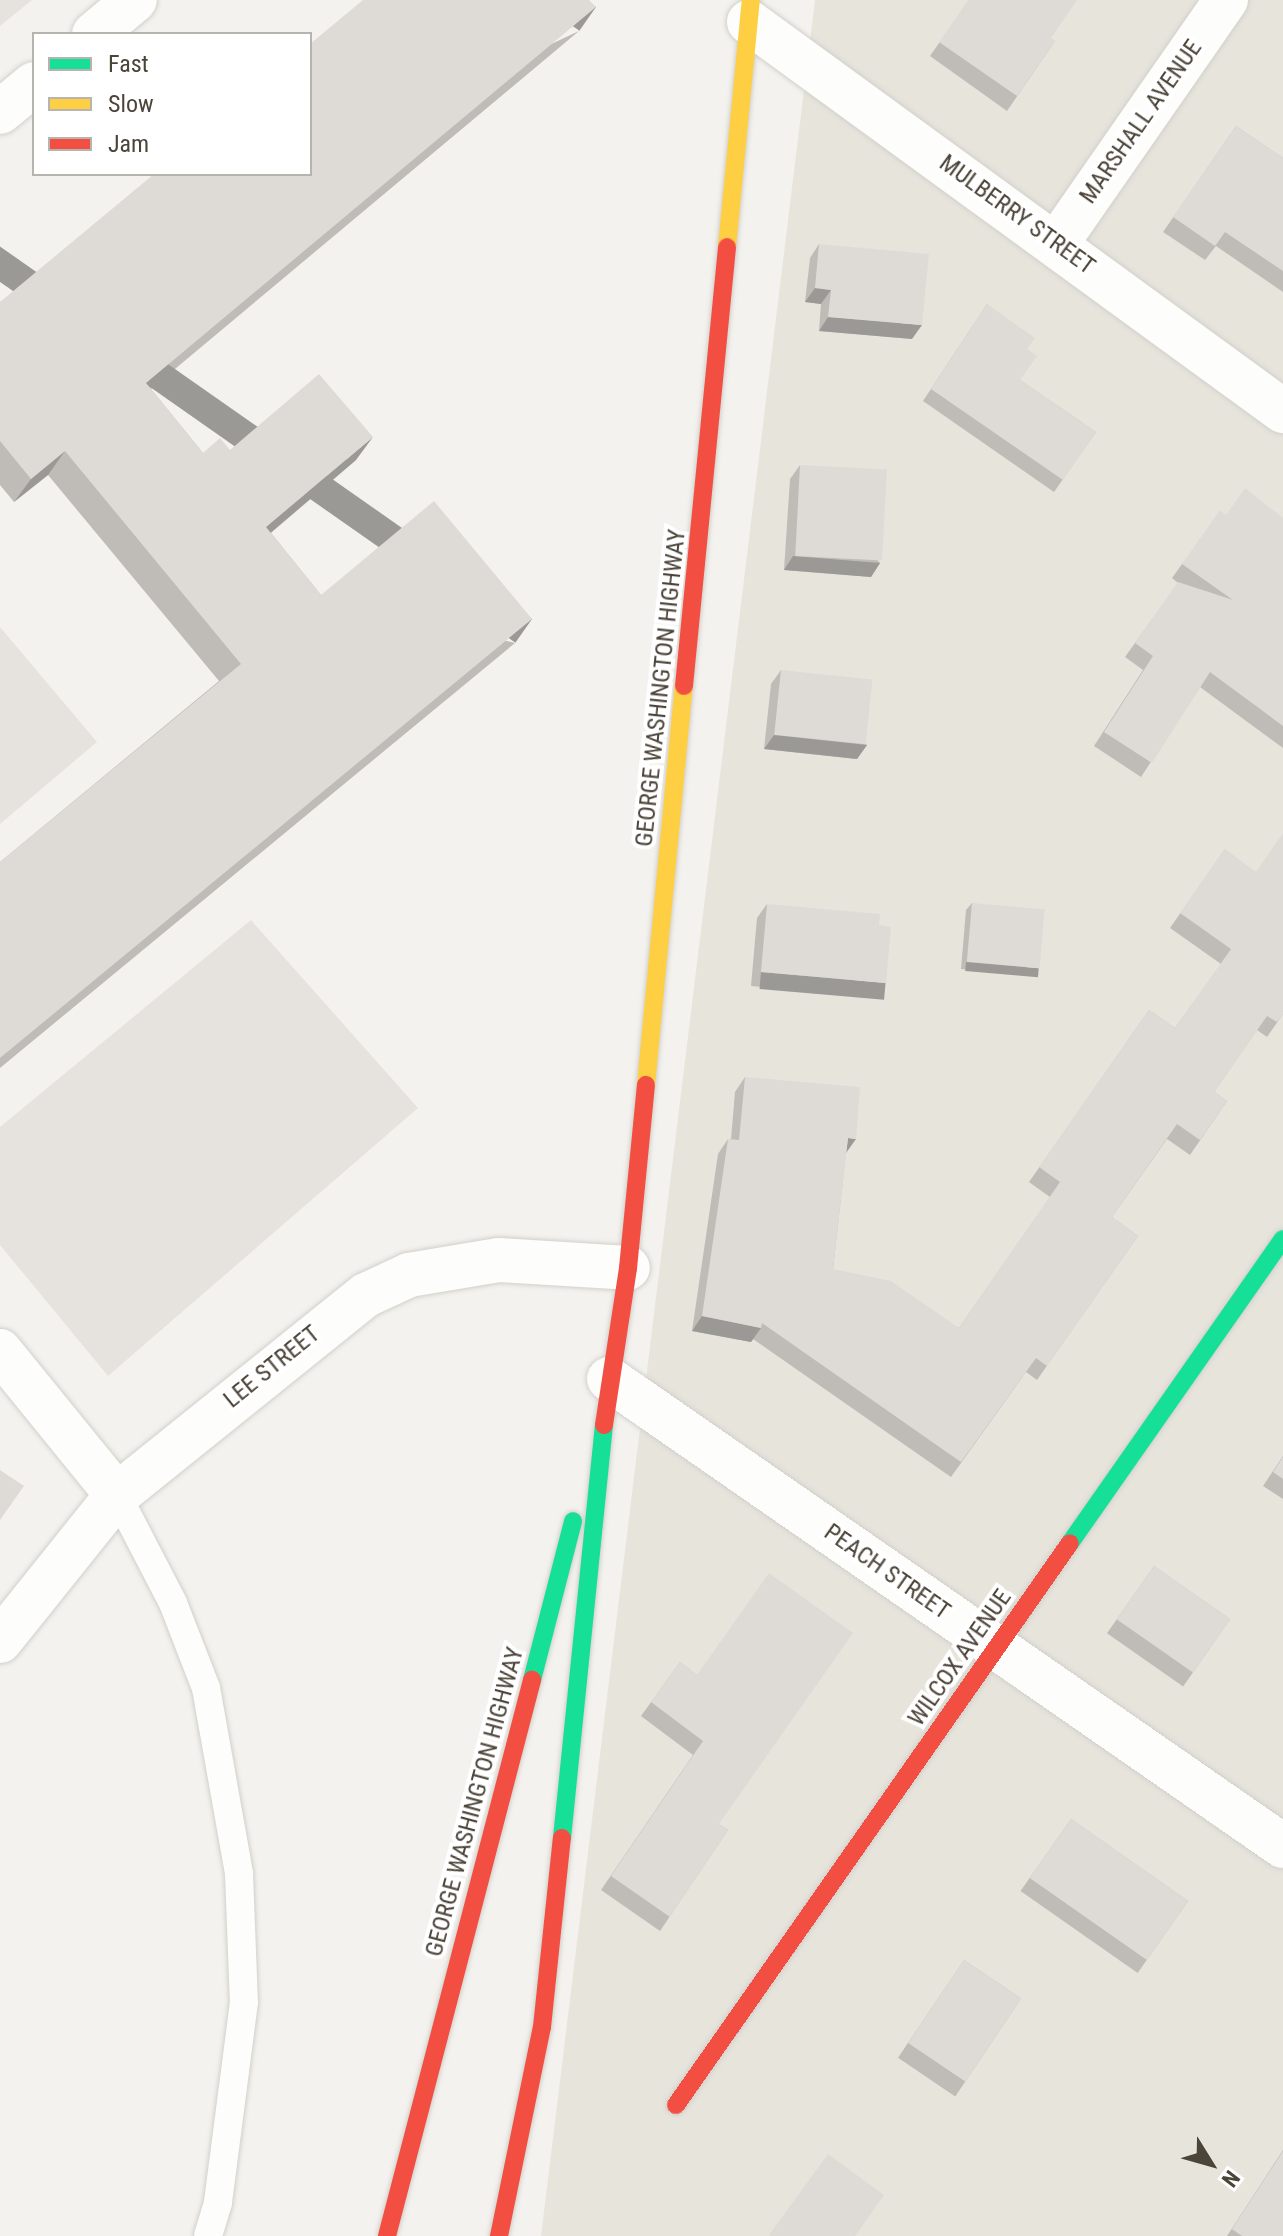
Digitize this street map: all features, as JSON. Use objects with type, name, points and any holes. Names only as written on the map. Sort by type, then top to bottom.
[{"type":"main road","name":"GEORGE WASHINGTON HIGHWAY","points":[[499,2236],[542,2027],[609,1379],[628,1268],[750,11]]},
{"type":"main road","name":"WILCOX AVENUE","points":[[676,2105],[1283,1239]]},
{"type":"main road","name":"GEORGE WASHINGTON HIGHWAY","points":[[387,2236],[609,1379]]},
{"type":"street","points":[[96,32],[135,0]]},
{"type":"street","name":"MARSHALL AVENUE","points":[[1057,243],[1226,0]]},
{"type":"street","name":"MULBERRY STREET","points":[[750,11],[1283,411]]},
{"type":"street","points":[[0,112],[32,86]]},
{"type":"street","name":"LEE STREET","points":[[0,1641],[117,1495],[325,1324],[366,1295],[409,1275],[499,1260],[628,1268]]},
{"type":"street","points":[[0,1351],[117,1495]]},
{"type":"street","name":"PEACH STREET","points":[[609,1379],[1283,1846]]},
{"type":"lane","points":[[117,1495],[173,1603],[206,1688],[239,1874],[244,2002],[220,2189],[208,2236]]},
{"type":"shaded area","points":[[0,0],[32,0],[0,26]]},
{"type":"shaded area","points":[[815,0],[1283,0],[1283,2236],[541,2236]]},
{"type":"shaded area","points":[[0,627],[97,742],[0,824]]},
{"type":"shaded area","points":[[251,920],[418,1108],[108,1376],[0,1245],[0,1127]]},
{"type":"building","points":[[363,0],[589,0],[596,7],[146,383],[203,453],[220,438],[230,450],[319,374],[373,437],[266,527],[321,595],[434,501],[532,619],[0,1058],[0,862],[241,664],[65,451],[31,479],[0,441],[0,302],[152,176],[312,176],[312,42]]},
{"type":"building","points":[[969,0],[1077,0],[1051,38],[1055,41],[1017,96],[939,42]]},
{"type":"building","points":[[1236,126],[1283,158],[1283,271],[1225,232],[1215,246],[1173,217]]},
{"type":"building","points":[[819,244],[929,254],[922,325],[828,317],[831,290],[815,288]]},
{"type":"building","points":[[987,304],[1035,338],[1027,349],[1037,356],[1020,380],[1096,432],[1063,480],[931,389]]},
{"type":"building","points":[[800,465],[887,470],[882,560],[795,556]]},
{"type":"building","points":[[1245,488],[1283,518],[1283,726],[1210,672],[1152,763],[1104,732],[1153,656],[1135,643],[1178,582],[1233,600],[1182,564],[1220,510],[1226,515]]},
{"type":"building","points":[[781,670],[872,680],[866,744],[774,735]]},
{"type":"building","points":[[1283,833],[1283,1014],[1277,1022],[1267,1016],[1214,1092],[1227,1101],[1200,1140],[1177,1124],[1112,1217],[1138,1236],[1047,1366],[1036,1358],[961,1462],[762,1323],[761,1328],[702,1316],[728,1139],[739,1140],[745,1077],[860,1087],[856,1139],[848,1138],[833,1269],[891,1281],[959,1328],[1060,1182],[1039,1167],[1149,1010],[1175,1028],[1231,949],[1180,913],[1225,849],[1256,872]]},
{"type":"building","points":[[972,903],[1045,909],[1040,968],[967,962]]},
{"type":"building","points":[[767,904],[880,914],[879,925],[891,927],[886,983],[761,972]]},
{"type":"building","points":[[1283,1457],[1283,1479],[1273,1472]]},
{"type":"building","points":[[0,1470],[24,1486],[0,1520]]},
{"type":"building","points":[[1154,1566],[1230,1619],[1193,1673],[1117,1619]]},
{"type":"building","points":[[769,1573],[853,1633],[719,1824],[728,1830],[670,1917],[611,1876],[703,1741],[651,1702],[680,1662],[697,1675]]},
{"type":"building","points":[[1071,1819],[1188,1901],[1147,1960],[1030,1878]]},
{"type":"building","points":[[964,1960],[1021,1999],[965,2081],[908,2043]]},
{"type":"building","points":[[1283,2151],[1283,2236],[1242,2236],[1232,2229]]},
{"type":"building","points":[[828,2154],[884,2195],[855,2236],[770,2236],[769,2235]]},
{"type":"traffic: fast","points":[[1070,1543],[1283,1239]]},
{"type":"traffic: fast","points":[[562,1838],[604,1425]]},
{"type":"traffic: fast","points":[[532,1680],[573,1521]]},
{"type":"traffic: slow","points":[[727,247],[751,0]]},
{"type":"traffic: slow","points":[[646,1085],[684,686]]},
{"type":"traffic: jam","points":[[684,686],[727,247]]},
{"type":"traffic: jam","points":[[604,1425],[628,1268],[646,1085]]},
{"type":"traffic: jam","points":[[676,2105],[1070,1543]]},
{"type":"traffic: jam","points":[[387,2236],[532,1680]]},
{"type":"traffic: jam","points":[[499,2236],[542,2027],[562,1838]]}]
